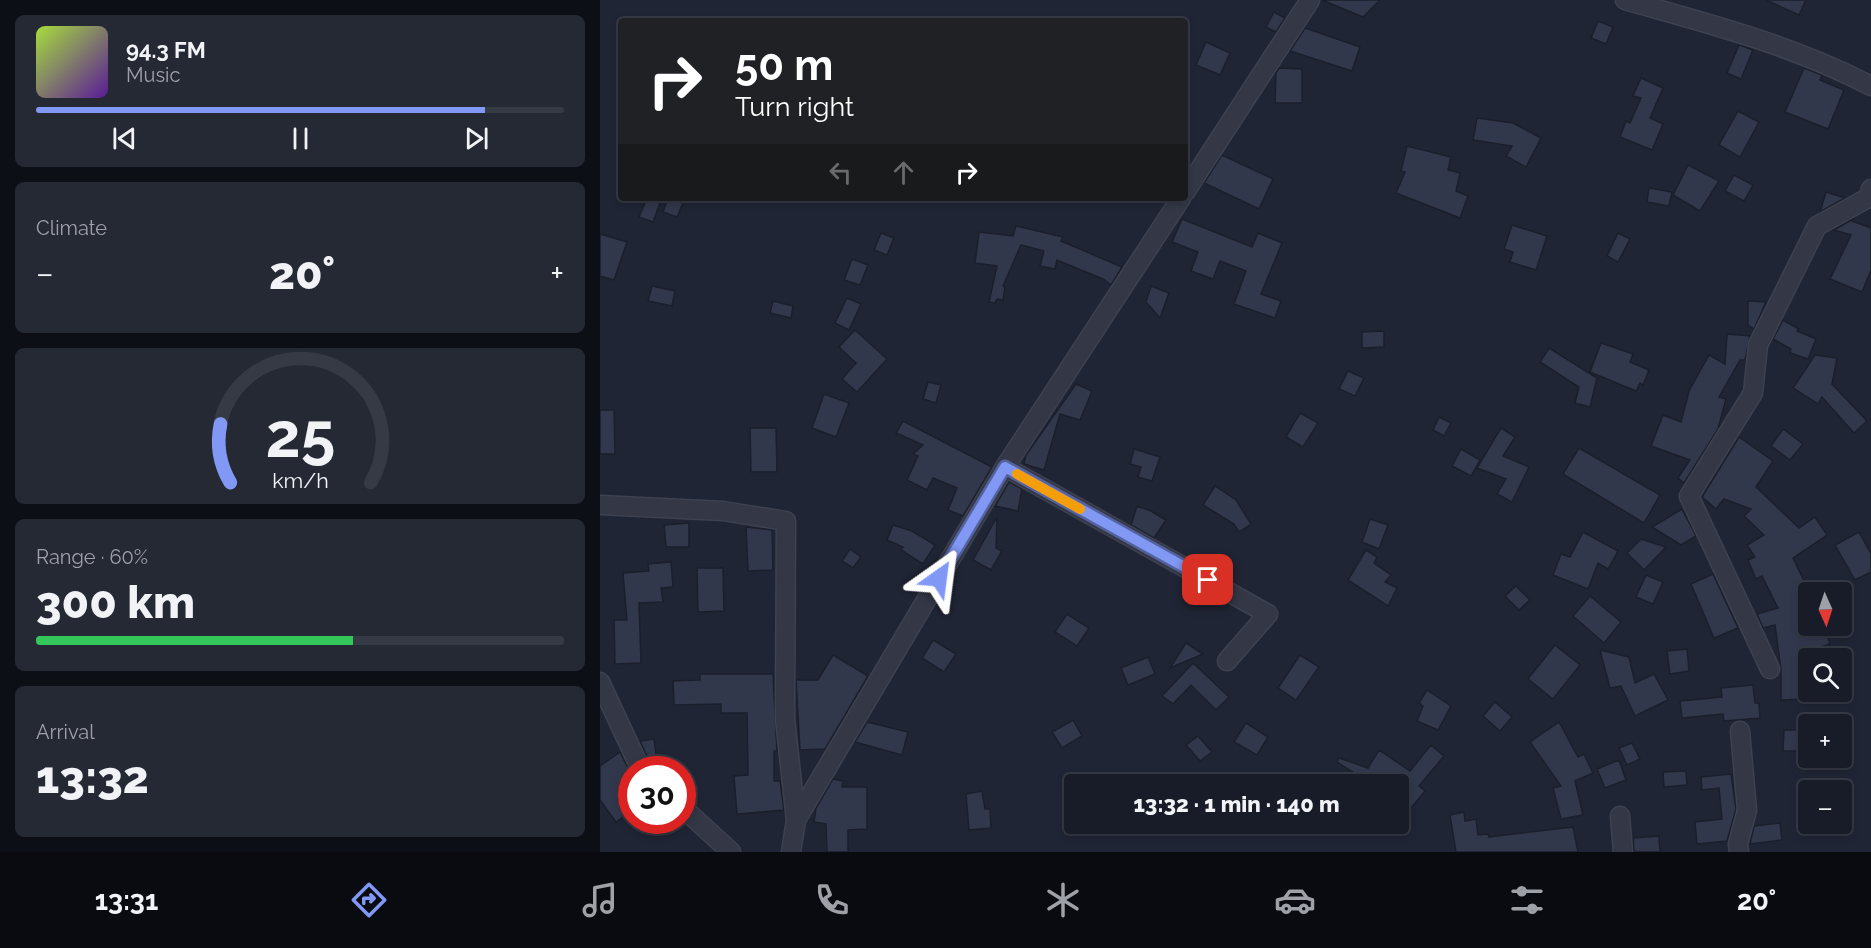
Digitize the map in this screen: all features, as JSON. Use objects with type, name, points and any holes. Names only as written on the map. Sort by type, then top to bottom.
[{"type":"street","points":[[1188,187],[1310,0]]},
{"type":"street","points":[[1625,0],[1751,35],[1841,70],[1871,86]]},
{"type":"street","points":[[1770,669],[1689,495],[1753,393],[1758,345],[1817,226],[1868,198],[1871,189]]},
{"type":"street","points":[[796,820],[1005,467],[1179,201]]},
{"type":"street","points":[[1005,467],[1268,614],[1227,661]]},
{"type":"street","points":[[600,505],[723,511],[786,521],[785,719],[796,820],[791,852]]},
{"type":"street","points":[[600,682],[634,756]]},
{"type":"street","points":[[1739,852],[1738,844],[1747,810],[1740,731]]},
{"type":"street","points":[[1620,816],[1623,852]]},
{"type":"street","points":[[696,820],[731,852]]},
{"type":"building","points":[[1322,0],[1380,0],[1363,17]]},
{"type":"building","points":[[1766,0],[1806,0],[1799,15]]},
{"type":"building","points":[[1274,12],[1285,18],[1276,32],[1266,27]]},
{"type":"building","points":[[1598,21],[1613,27],[1606,44],[1591,38]]},
{"type":"building","points":[[1305,28],[1360,47],[1352,71],[1290,51]]},
{"type":"building","points":[[1206,42],[1230,53],[1220,75],[1196,65]]},
{"type":"building","points":[[1739,45],[1753,50],[1741,79],[1727,73]]},
{"type":"building","points":[[1279,68],[1302,69],[1302,103],[1275,103],[1276,73]]},
{"type":"building","points":[[1804,68],[1822,75],[1820,80],[1844,90],[1828,129],[1785,112]]},
{"type":"building","points":[[1641,78],[1663,88],[1650,118],[1663,124],[1652,150],[1620,137],[1626,121],[1630,123],[1641,98],[1633,96]]},
{"type":"building","points":[[1738,111],[1759,122],[1740,157],[1719,145]]},
{"type":"building","points":[[1477,118],[1513,123],[1541,138],[1526,167],[1506,156],[1512,146],[1473,140]]},
{"type":"building","points":[[1407,146],[1451,157],[1448,170],[1460,173],[1456,191],[1468,196],[1460,218],[1396,193],[1405,172],[1401,171]]},
{"type":"building","points":[[1222,155],[1273,179],[1259,209],[1204,183]]},
{"type":"building","points":[[1688,165],[1719,181],[1700,211],[1673,195]]},
{"type":"building","points":[[1734,175],[1753,185],[1744,201],[1725,191]]},
{"type":"building","points":[[1649,188],[1672,192],[1669,206],[1647,202]]},
{"type":"building","points":[[1826,192],[1845,198],[1820,212]]},
{"type":"building","points":[[646,201],[660,203],[653,222],[639,217]]},
{"type":"building","points":[[667,201],[684,201],[677,217],[663,212]]},
{"type":"building","points":[[1182,219],[1252,247],[1258,233],[1282,243],[1261,294],[1281,301],[1275,318],[1234,304],[1246,271],[1220,261],[1213,279],[1191,271],[1198,252],[1172,242]]},
{"type":"building","points":[[1853,219],[1852,221],[1871,228],[1871,270],[1862,292],[1830,279],[1851,235],[1834,230]]},
{"type":"building","points":[[1512,225],[1547,236],[1536,270],[1510,262],[1513,252],[1504,249]]},
{"type":"building","points":[[1016,226],[1063,237],[1061,241],[1122,267],[1111,285],[1103,279],[1057,260],[1055,269],[1040,266],[1044,251],[1021,245],[1003,286],[1005,287],[1003,300],[997,299],[995,303],[989,302],[997,266],[975,263],[979,232],[1013,236]]},
{"type":"building","points":[[881,233],[894,238],[887,255],[874,250]]},
{"type":"building","points":[[1618,233],[1630,239],[1618,262],[1607,256]]},
{"type":"building","points":[[600,234],[627,242],[614,280],[600,276]]},
{"type":"building","points":[[852,259],[868,265],[860,285],[844,280]]},
{"type":"building","points":[[652,286],[675,291],[672,306],[648,301]]},
{"type":"building","points":[[1151,286],[1169,293],[1160,318],[1146,302]]},
{"type":"building","points":[[847,298],[861,304],[849,330],[835,323]]},
{"type":"building","points":[[773,301],[793,306],[791,318],[770,313]]},
{"type":"building","points":[[1748,301],[1766,302],[1754,329],[1748,325]]},
{"type":"building","points":[[1783,320],[1799,329],[1797,331],[1816,339],[1808,359],[1790,353],[1791,349],[1773,339]]},
{"type":"building","points":[[855,330],[887,359],[857,392],[842,379],[856,363],[839,347]]},
{"type":"building","points":[[1384,331],[1384,347],[1362,348],[1362,332]]},
{"type":"building","points":[[1727,334],[1750,336],[1745,360],[1740,360],[1719,397],[1726,399],[1718,429],[1684,483],[1678,478],[1690,460],[1651,446],[1663,415],[1681,422],[1689,391],[1709,355],[1725,364]]},
{"type":"building","points":[[1601,343],[1633,354],[1630,362],[1649,370],[1643,385],[1640,383],[1636,391],[1590,372]]},
{"type":"building","points":[[1549,348],[1597,378],[1590,407],[1575,403],[1579,387],[1540,362]]},
{"type":"building","points":[[1815,355],[1837,358],[1832,384],[1867,421],[1854,433],[1822,397],[1818,404],[1793,388]]},
{"type":"building","points":[[1348,371],[1364,378],[1355,396],[1339,389]]},
{"type":"building","points":[[928,382],[941,385],[936,403],[923,399]]},
{"type":"building","points":[[1076,384],[1092,391],[1080,420],[1060,414],[1044,470],[1024,464],[1026,455]]},
{"type":"building","points":[[824,394],[849,403],[836,437],[812,428]]},
{"type":"building","points":[[600,410],[614,410],[615,454],[600,454]]},
{"type":"building","points":[[1300,413],[1318,423],[1303,447],[1286,437]]},
{"type":"building","points":[[1439,417],[1451,423],[1444,436],[1433,430]]},
{"type":"building","points":[[903,421],[992,467],[963,516],[948,510],[957,488],[933,478],[927,490],[907,480],[918,456],[913,454],[923,445],[896,433]]},
{"type":"building","points":[[750,428],[776,428],[777,472],[751,472]]},
{"type":"building","points":[[1501,428],[1515,437],[1503,456],[1529,467],[1512,502],[1497,494],[1506,479],[1477,468]]},
{"type":"building","points":[[1783,429],[1803,444],[1790,460],[1771,446]]},
{"type":"building","points":[[1739,437],[1773,461],[1756,487],[1799,528],[1815,517],[1827,535],[1793,558],[1805,582],[1798,582],[1798,636],[1827,636],[1830,644],[1818,648],[1798,648],[1798,699],[1781,700],[1781,669],[1775,625],[1763,628],[1757,614],[1778,608],[1762,576],[1756,579],[1748,560],[1755,557],[1747,545],[1764,535],[1744,516],[1751,509],[1724,499],[1716,509],[1702,497]]},
{"type":"building","points":[[1579,448],[1660,495],[1644,523],[1563,474]]},
{"type":"building","points":[[1134,449],[1160,457],[1152,481],[1138,477],[1141,467],[1130,464]]},
{"type":"building","points":[[1461,449],[1480,460],[1471,476],[1452,466]]},
{"type":"building","points":[[1009,482],[1022,489],[1018,511],[995,506]]},
{"type":"building","points":[[1215,486],[1236,500],[1251,524],[1239,532],[1234,524],[1203,505]]},
{"type":"building","points":[[1137,506],[1166,520],[1154,538],[1131,525]]},
{"type":"building","points":[[1682,509],[1696,536],[1681,545],[1652,527]]},
{"type":"building","points":[[997,517],[996,548],[1002,551],[991,570],[973,560]]},
{"type":"building","points":[[1370,519],[1388,525],[1379,549],[1362,542]]},
{"type":"building","points":[[689,523],[689,547],[666,547],[664,525]]},
{"type":"building","points":[[893,525],[912,531],[935,545],[923,564],[901,550],[903,547],[887,540]]},
{"type":"building","points":[[746,527],[772,530],[773,570],[748,571]]},
{"type":"building","points":[[1583,532],[1618,551],[1608,569],[1598,563],[1588,589],[1553,575],[1561,554],[1570,557]]},
{"type":"building","points":[[1859,532],[1871,554],[1871,572],[1855,580],[1835,545]]},
{"type":"building","points":[[1641,539],[1666,547],[1644,570],[1627,553]]},
{"type":"building","points":[[850,549],[861,557],[853,568],[842,561]]},
{"type":"building","points":[[1366,550],[1377,557],[1374,563],[1391,575],[1385,582],[1397,588],[1388,606],[1348,580]]},
{"type":"building","points":[[671,562],[673,587],[661,588],[663,602],[639,603],[641,663],[615,664],[614,620],[627,620],[623,573],[649,571],[648,564]]},
{"type":"building","points":[[697,568],[723,568],[724,611],[698,612]]},
{"type":"building","points":[[1713,574],[1738,628],[1714,638],[1691,584]]},
{"type":"building","points":[[1646,575],[1663,582],[1653,604],[1636,597]]},
{"type":"building","points":[[1516,586],[1530,600],[1519,610],[1505,596]]},
{"type":"building","points":[[1590,596],[1621,622],[1604,643],[1573,616]]},
{"type":"building","points":[[1067,614],[1089,628],[1077,646],[1055,632]]},
{"type":"building","points":[[933,640],[956,654],[944,672],[922,658]]},
{"type":"building","points":[[1186,643],[1203,654],[1170,668]]},
{"type":"building","points":[[1555,645],[1580,665],[1553,699],[1528,679]]},
{"type":"building","points":[[1687,649],[1689,671],[1670,674],[1667,651]]},
{"type":"building","points":[[1600,650],[1629,657],[1635,683],[1654,674],[1668,700],[1635,716],[1621,686],[1610,688]]},
{"type":"building","points":[[833,655],[868,676],[825,749],[800,750],[796,680],[818,680]]},
{"type":"building","points":[[1300,655],[1319,667],[1296,700],[1278,688]]},
{"type":"building","points":[[1148,657],[1155,674],[1128,685],[1121,668]]},
{"type":"building","points":[[1193,663],[1229,697],[1216,710],[1191,685],[1173,704],[1162,696]]},
{"type":"building","points":[[700,674],[773,674],[777,751],[774,751],[774,781],[780,781],[784,810],[737,814],[734,776],[748,775],[747,713],[721,713],[721,704],[674,705],[673,681],[700,680]]},
{"type":"building","points":[[1753,685],[1755,703],[1759,703],[1760,718],[1724,721],[1723,714],[1682,718],[1680,701],[1722,697],[1721,688]]},
{"type":"building","points":[[1427,690],[1451,706],[1438,730],[1417,721],[1423,706],[1419,703]]},
{"type":"building","points":[[1495,702],[1512,717],[1500,731],[1483,716]]},
{"type":"building","points":[[1073,720],[1082,736],[1062,748],[1052,732]]},
{"type":"building","points":[[867,722],[908,732],[902,755],[855,742]]},
{"type":"building","points":[[1559,722],[1578,757],[1584,754],[1593,773],[1575,781],[1583,815],[1561,819],[1553,788],[1561,786],[1530,742]]},
{"type":"building","points":[[1246,723],[1268,737],[1257,755],[1234,742]]},
{"type":"building","points":[[1784,730],[1798,730],[1798,751],[1783,751]]},
{"type":"building","points":[[1198,736],[1212,752],[1200,761],[1186,745]]},
{"type":"building","points":[[654,739],[656,756],[647,756],[640,741]]},
{"type":"building","points":[[1632,743],[1640,759],[1627,765],[1619,748]]},
{"type":"building","points":[[1431,745],[1444,756],[1419,786],[1425,791],[1409,811],[1409,774],[1356,774],[1337,762],[1339,758],[1368,768],[1379,750],[1410,771]]},
{"type":"building","points":[[620,752],[622,756],[618,756],[618,821],[616,822],[600,800],[600,766]]},
{"type":"building","points":[[1619,760],[1626,780],[1605,788],[1597,769]]},
{"type":"building","points":[[1686,771],[1687,785],[1664,787],[1663,772]]},
{"type":"building","points":[[1731,774],[1736,809],[1727,841],[1697,844],[1695,822],[1722,819],[1719,788],[1702,790],[1701,777]]},
{"type":"building","points":[[833,779],[843,781],[842,787],[867,787],[867,829],[848,830],[848,852],[827,852],[826,824],[814,822],[816,808]]},
{"type":"building","points":[[982,791],[985,809],[990,809],[991,828],[969,830],[966,794]]},
{"type":"building","points":[[1464,812],[1465,821],[1476,819],[1478,835],[1488,834],[1489,837],[1573,827],[1578,852],[1456,852],[1450,815]]},
{"type":"building","points":[[1780,823],[1782,840],[1750,844],[1754,826]]},
{"type":"building","points":[[1659,836],[1660,852],[1634,852],[1633,838]]},
{"type":"slow traffic","points":[[1017,474],[1080,509]]},
{"type":"route","points":[[939,578],[1005,467],[1208,580]]}]
